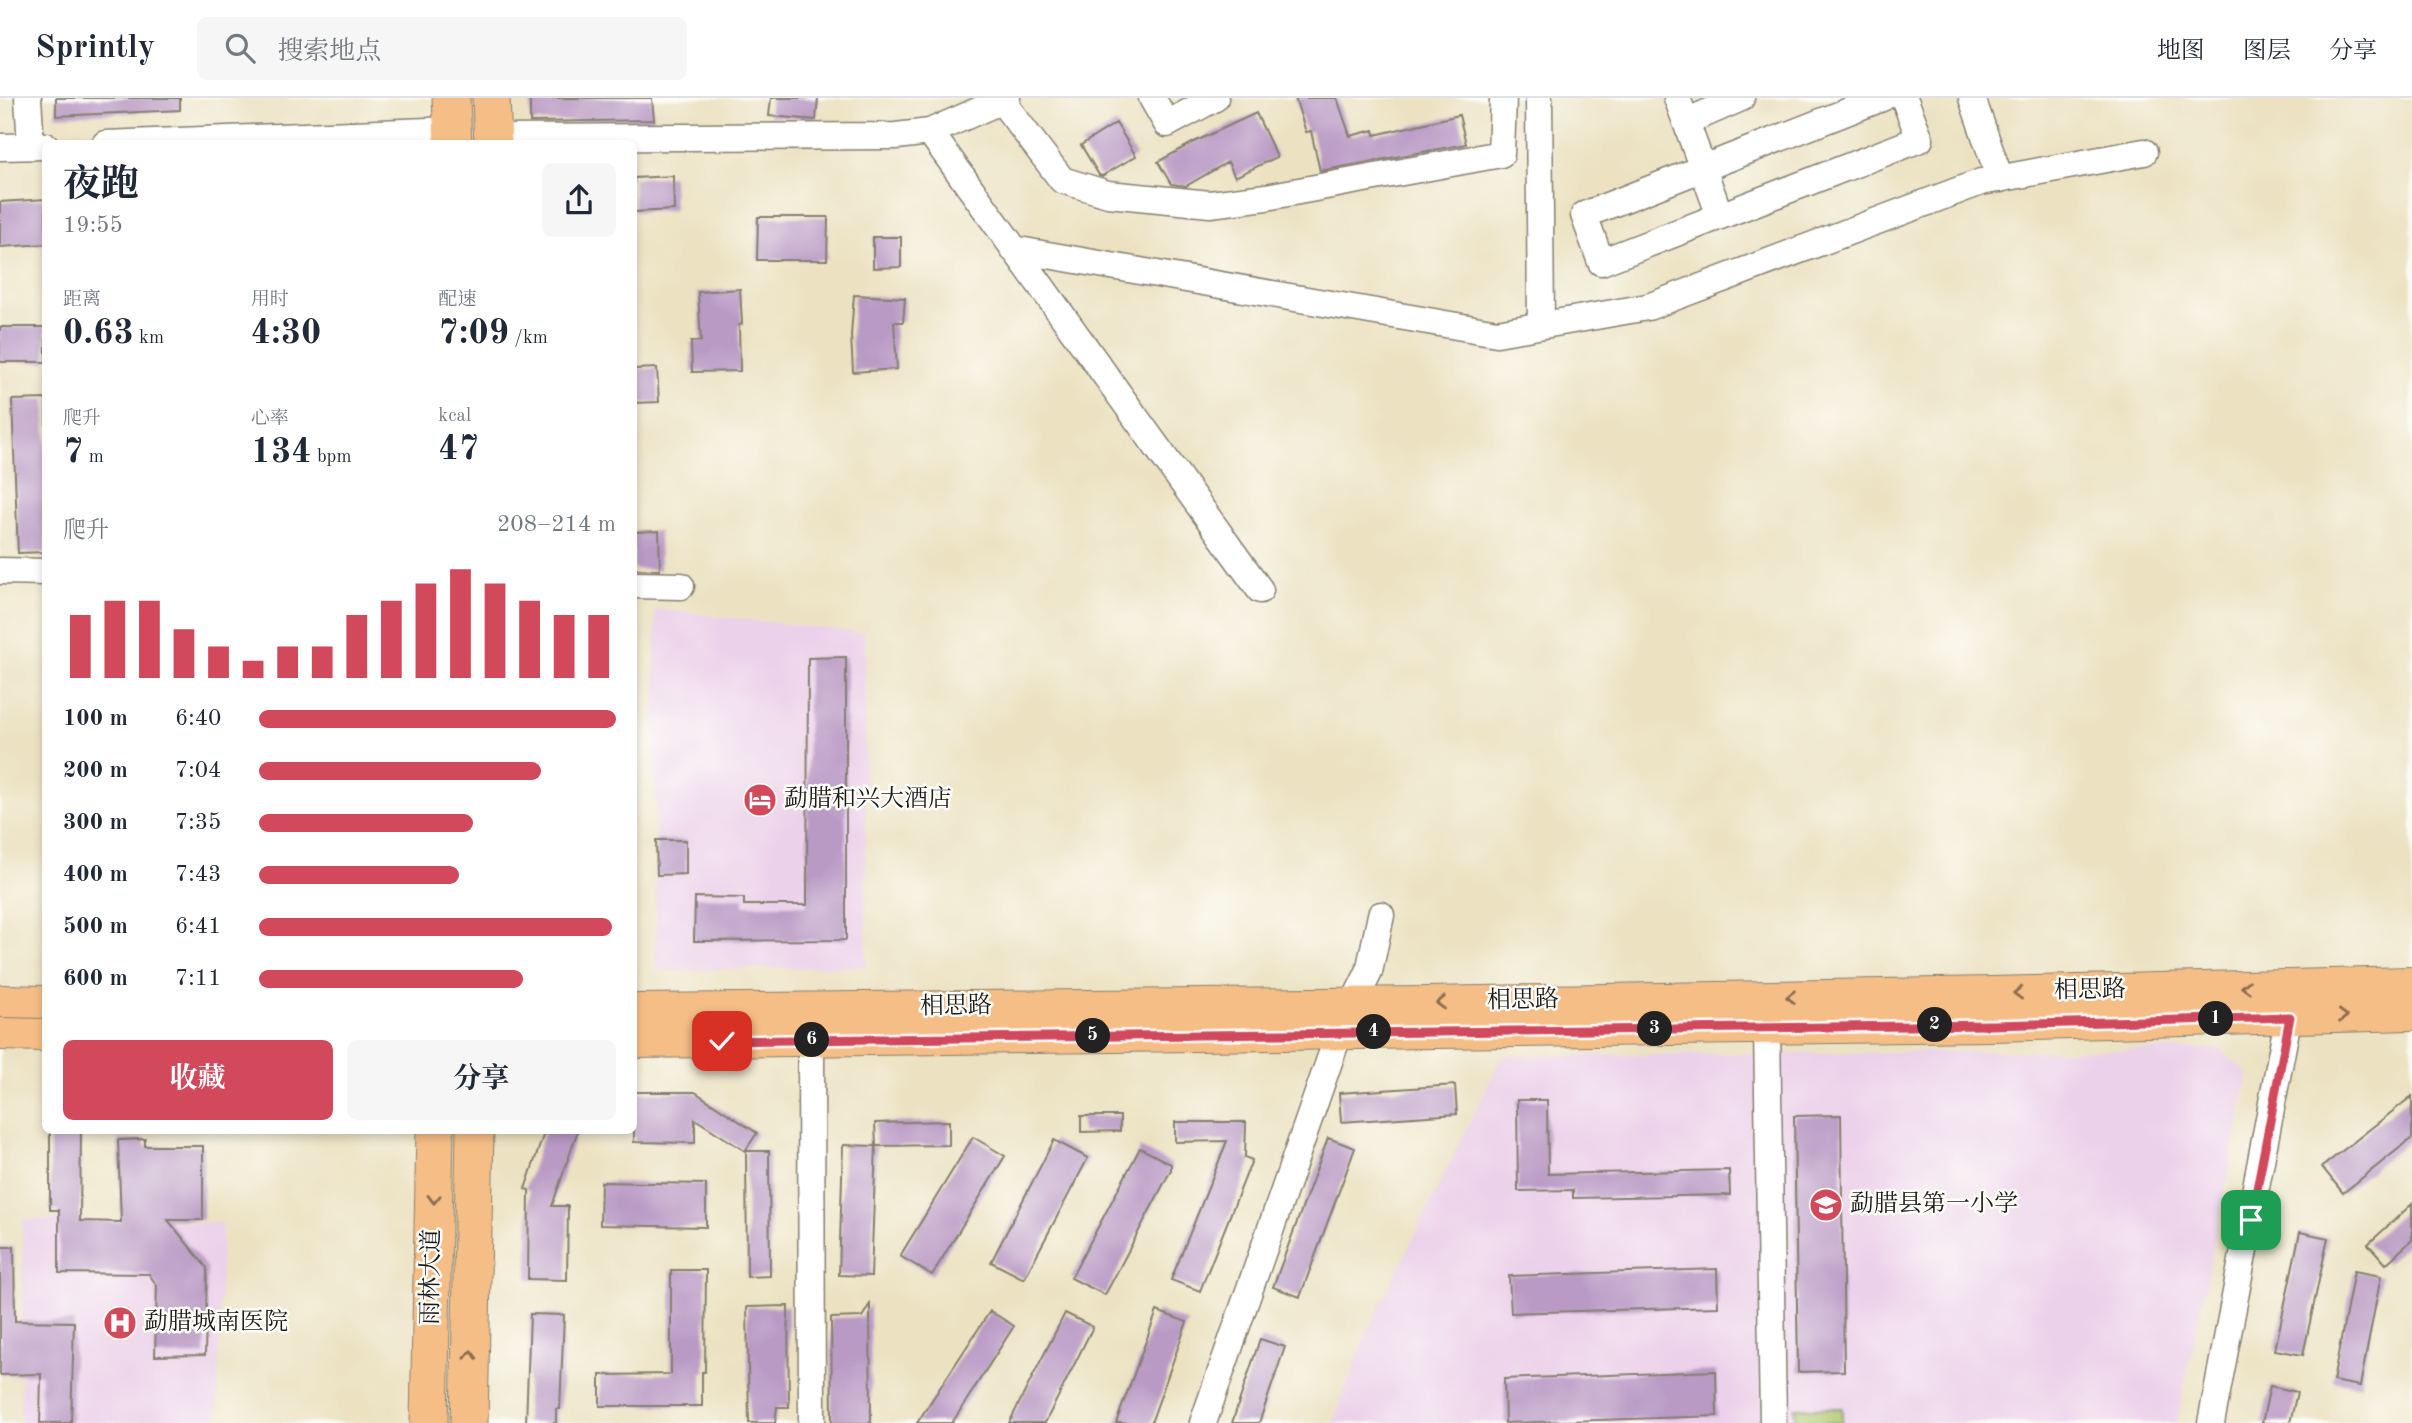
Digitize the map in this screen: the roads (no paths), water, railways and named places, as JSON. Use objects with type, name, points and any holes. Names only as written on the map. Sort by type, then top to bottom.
[{"type":"highway","points":[[491,98],[493,140]]},
{"type":"highway","name":"雨林大道","points":[[429,1423],[435,1134]]},
{"type":"highway","name":"雨林大道","points":[[470,1423],[475,1134]]},
{"type":"main road","name":"相思路","points":[[637,1010],[1353,1004],[1979,994],[2412,983]]},
{"type":"main road","points":[[0,1001],[42,1002]]},
{"type":"main road","name":"相思路","points":[[637,1042],[1992,1025],[2412,1014]]},
{"type":"main road","points":[[0,1034],[42,1035]]},
{"type":"street","points":[[0,148],[38,146],[28,98]]},
{"type":"street","points":[[1152,98],[1167,124],[1215,98]]},
{"type":"street","points":[[574,140],[896,136],[930,132],[1004,99],[1062,180],[1108,194],[1210,204],[1266,197],[1502,154],[1503,98]]},
{"type":"street","points":[[1539,98],[1541,326]]},
{"type":"street","points":[[1720,216],[1682,110],[1741,98]]},
{"type":"street","points":[[1882,98],[1584,215],[1601,262],[1920,139],[1904,98]]},
{"type":"street","points":[[1972,98],[2000,179]]},
{"type":"street","points":[[175,140],[453,124]]},
{"type":"street","points":[[930,132],[1260,590]]},
{"type":"street","points":[[1013,249],[1497,333],[1648,307],[1981,182],[2144,152]]},
{"type":"street","points":[[0,571],[42,572]]},
{"type":"street","points":[[637,584],[681,586]]},
{"type":"street","points":[[1203,1423],[1339,1032],[1369,972],[1381,915]]},
{"type":"street","points":[[2211,1423],[2294,986]]},
{"type":"street","points":[[1767,1027],[1773,1423]]},
{"type":"street","points":[[811,1040],[813,1423]]},
{"type":"place","name":"勐腊和兴大酒店","points":[[760,800]]},
{"type":"place","name":"勐腊县第一小学","points":[[1826,1205]]},
{"type":"place","name":"勐腊城南医院","points":[[120,1323]]}]
